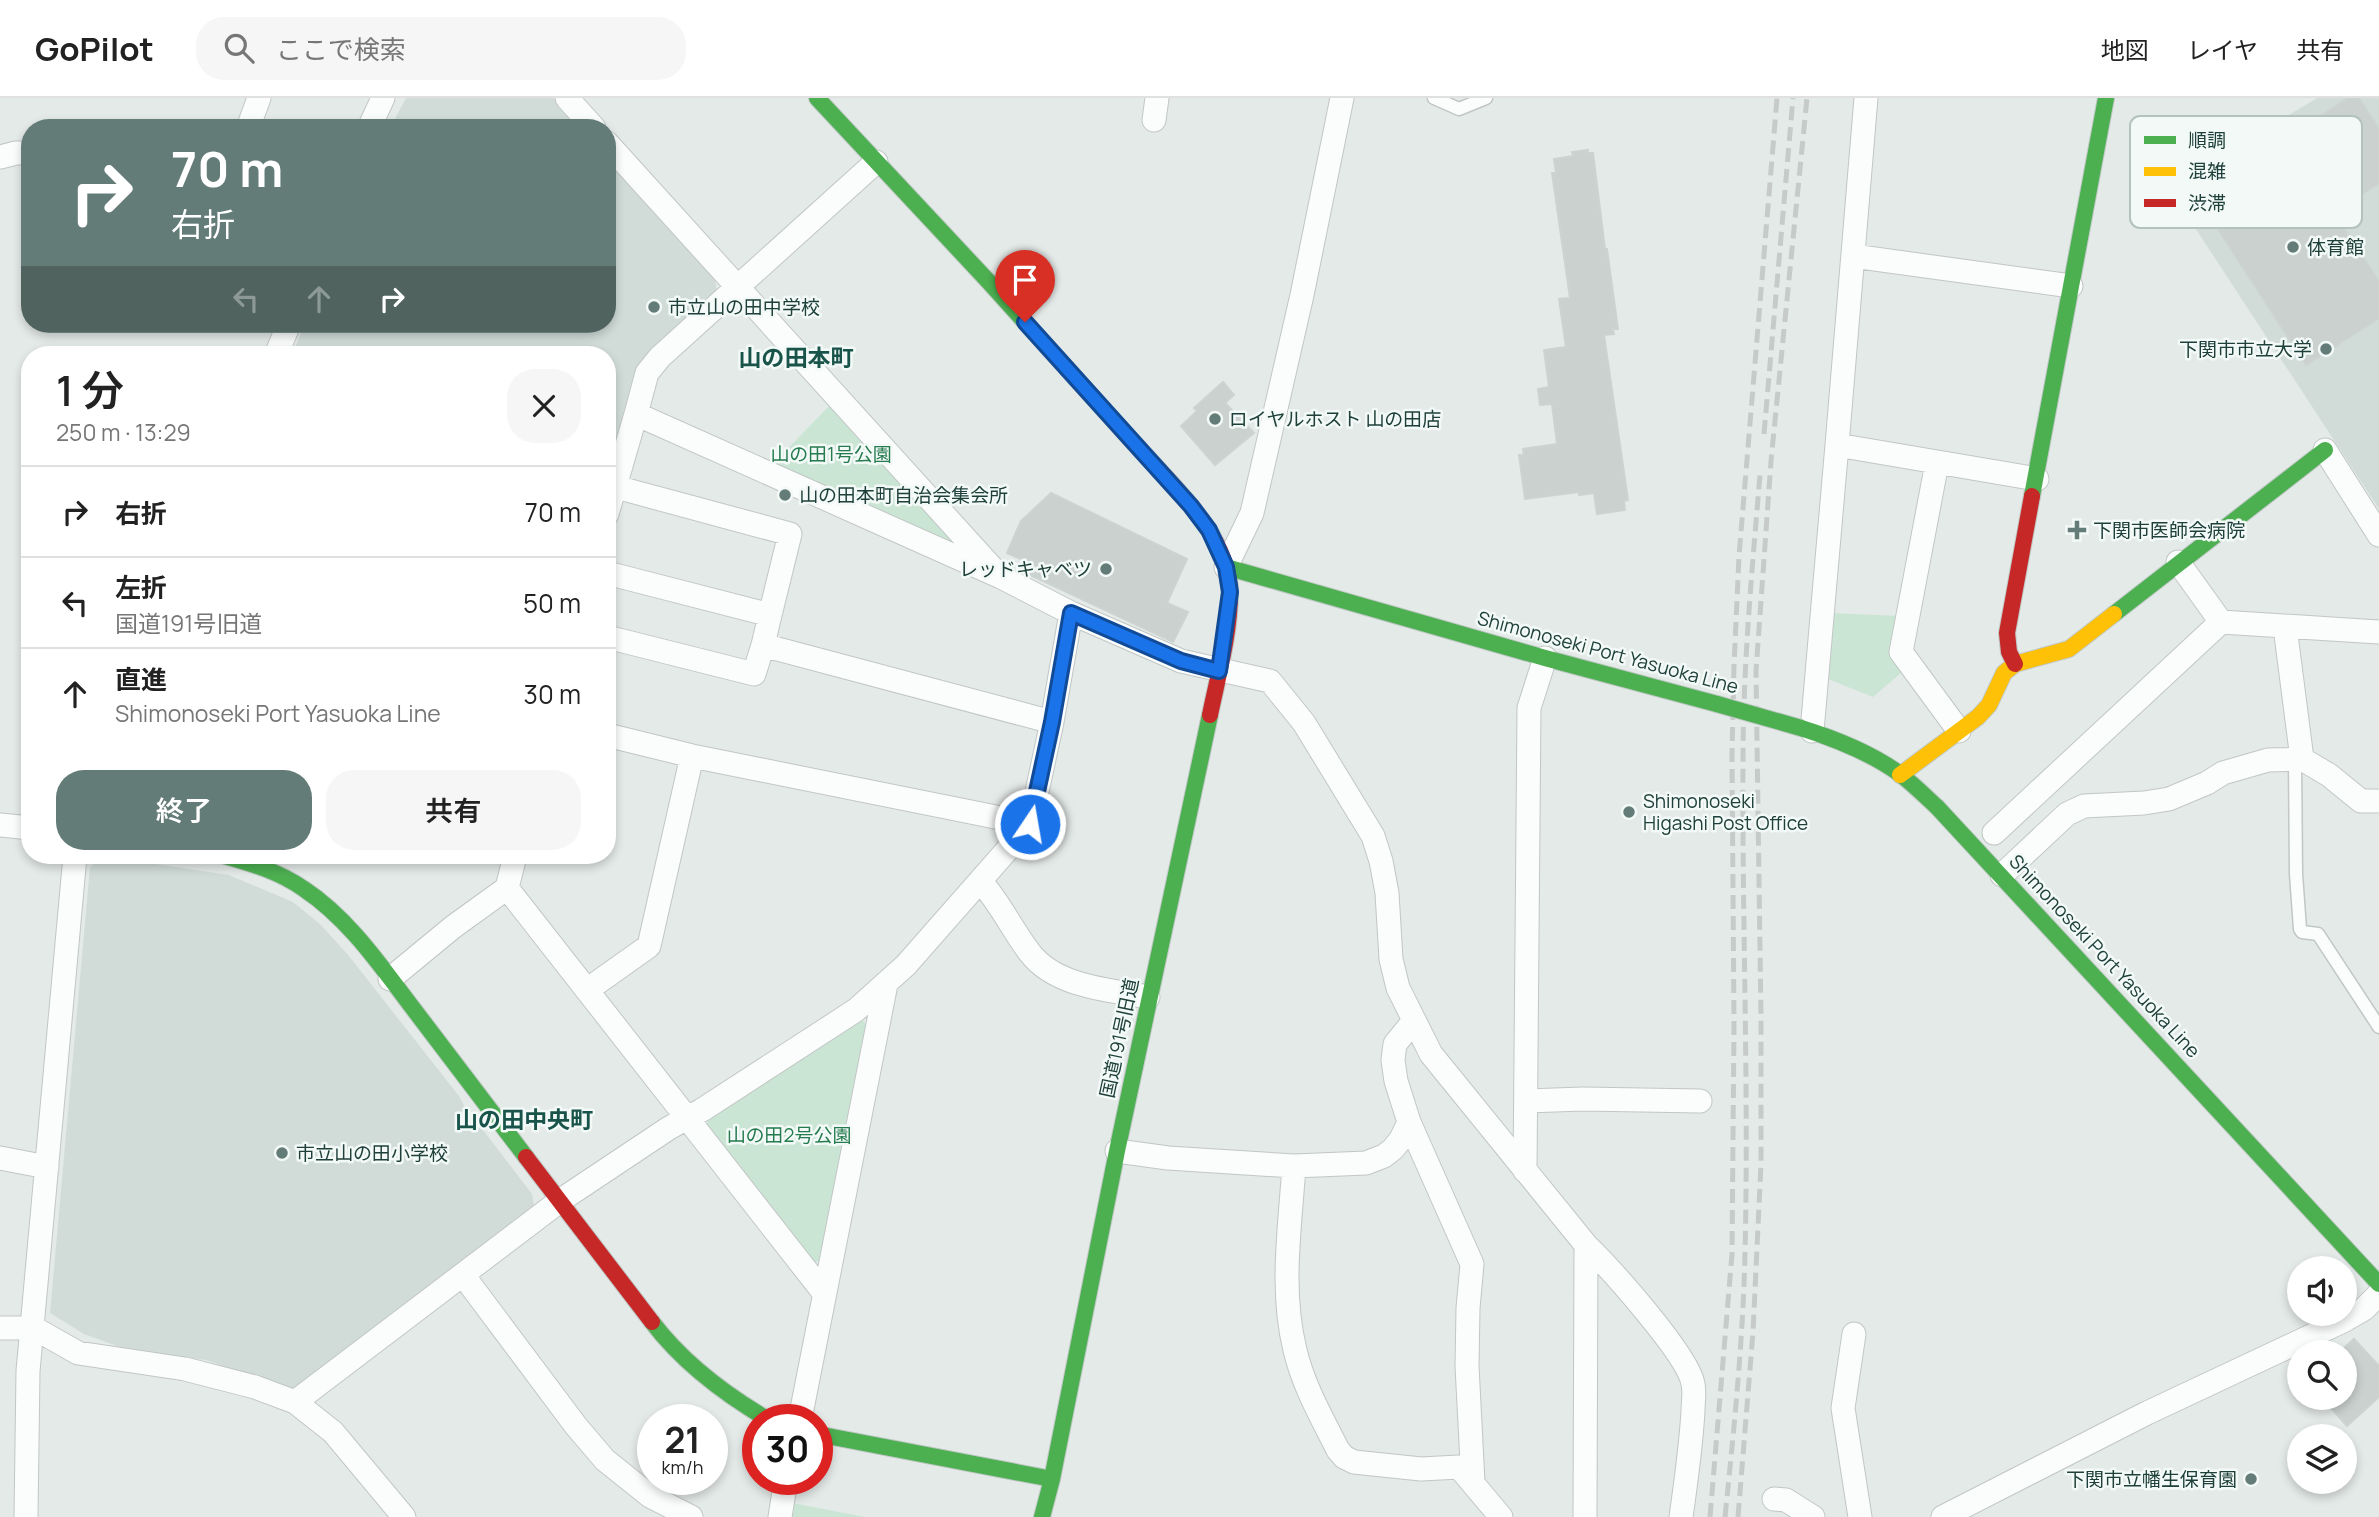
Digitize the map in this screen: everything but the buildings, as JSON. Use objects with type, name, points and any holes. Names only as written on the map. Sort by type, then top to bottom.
[{"type":"street","points":[[251,119],[259,98]]},
{"type":"street","points":[[373,119],[383,98]]},
{"type":"street","points":[[567,98],[586,119]]},
{"type":"street","points":[[817,98],[988,281],[1191,506],[1209,530],[1226,567]]},
{"type":"street","points":[[1226,567],[1252,513],[1302,295],[1342,98]]},
{"type":"street","points":[[1806,729],[1837,445],[1866,98]]},
{"type":"street","points":[[2015,664],[2008,652],[2007,633],[2106,98]]},
{"type":"street","points":[[0,157],[21,153]]},
{"type":"street","points":[[616,153],[1001,577]]},
{"type":"street","points":[[616,639],[754,674],[790,534],[616,487],[647,373],[660,357],[736,286],[876,162]]},
{"type":"street","points":[[1853,256],[2071,286]]},
{"type":"street","points":[[636,414],[1001,577],[1071,613],[1181,661],[1270,681],[1304,723],[1373,836],[1381,861],[1398,988],[1431,1054],[1586,1245],[1662,1333],[1689,1370],[1693,1385],[1689,1485],[1681,1517]]},
{"type":"street","points":[[1837,445],[2037,480]]},
{"type":"street","points":[[1900,775],[1978,717],[1989,705],[2004,673],[2015,664],[2069,649],[2325,450],[2379,535]]},
{"type":"street","points":[[1937,463],[1901,652],[1959,731]]},
{"type":"street","points":[[2178,562],[2221,622]]},
{"type":"street","name":"Shimonoseki Port Yasuoka Line","points":[[1226,567],[1806,729],[1846,744],[1900,775],[1937,807],[2002,875],[2379,1284]]},
{"type":"street","name":"国道191号旧道","points":[[1042,1517],[1219,671],[1230,592],[1226,567]]},
{"type":"street","points":[[616,575],[770,615]]},
{"type":"street","points":[[295,1402],[561,1200],[856,1010],[886,984],[981,882],[1030,824],[1052,722],[1071,613]]},
{"type":"street","points":[[1994,833],[2221,622],[2379,632]]},
{"type":"street","points":[[2285,627],[2298,759]]},
{"type":"street","points":[[763,645],[1052,722]]},
{"type":"street","points":[[1525,1171],[1529,708],[1545,658]]},
{"type":"street","points":[[616,737],[692,756],[1030,824]]},
{"type":"street","points":[[587,990],[649,946],[692,756]]},
{"type":"street","points":[[2002,875],[2067,814],[2084,806],[2169,799],[2239,767],[2268,760],[2298,759],[2329,775],[2361,801],[2379,801]]},
{"type":"street","points":[[0,825],[21,827]]},
{"type":"street","points":[[26,1517],[28,1371],[74,864]]},
{"type":"street","points":[[250,864],[285,875],[320,899],[350,929],[677,1352],[742,1405]]},
{"type":"street","points":[[390,979],[453,927],[507,888],[513,864]]},
{"type":"street","points":[[981,882],[1029,952],[1041,965],[1067,979],[1149,997]]},
{"type":"street","points":[[507,888],[824,1293]]},
{"type":"street","points":[[803,1404],[886,984]]},
{"type":"street","points":[[1413,1021],[1395,1044],[1395,1081],[1409,1122],[1472,1264],[1467,1366],[1473,1482]]},
{"type":"street","points":[[1526,1101],[1700,1101]]},
{"type":"street","points":[[1117,1151],[1168,1158],[1294,1167],[1366,1163],[1384,1156],[1401,1139],[1409,1122]]},
{"type":"street","points":[[0,1158],[47,1167]]},
{"type":"street","points":[[1294,1167],[1287,1253],[1292,1333],[1295,1352],[1310,1393],[1338,1450],[1354,1462],[1422,1469],[1459,1467],[1501,1517]]},
{"type":"street","points":[[1585,1517],[1586,1245]]},
{"type":"street","points":[[463,1275],[576,1426],[605,1460],[650,1496],[691,1517]]},
{"type":"street","points":[[1943,1517],[2147,1413],[2343,1321],[2364,1309],[2379,1294]]},
{"type":"street","points":[[0,1328],[34,1328],[78,1353],[186,1369],[255,1387],[295,1402],[333,1432],[404,1517]]},
{"type":"street","points":[[1854,1334],[1843,1408],[1860,1517]]},
{"type":"street","points":[[833,1437],[1052,1479]]},
{"type":"street","points":[[780,1517],[783,1495]]},
{"type":"street","points":[[1774,1499],[1786,1500],[1813,1517]]},
{"type":"lane","points":[[1434,98],[1460,109],[1486,98]]},
{"type":"lane","points":[[2298,759],[2296,874],[2300,929],[2309,934],[2318,934],[2379,1027]]},
{"type":"shaded area","points":[[406,98],[553,98],[572,119],[395,119]]},
{"type":"shaded area","name":"下関市市立大学","points":[[2317,98],[2379,98],[2379,509],[2195,228],[2362,228],[2362,116],[2287,116]]},
{"type":"shaded area","name":"市立山の田中学校","points":[[616,168],[714,275],[717,291],[636,373],[616,443],[616,346],[296,346],[301,333],[616,333]]},
{"type":"shaded area","name":"市立山の田小学校","points":[[93,864],[155,864],[229,875],[293,902],[321,925],[349,956],[532,1194],[534,1205],[398,1316],[297,1388],[285,1388],[206,1360],[131,1351],[84,1334],[50,1313],[90,867]]},
{"type":"green space","name":"山の田1号公園","points":[[831,404],[959,545],[955,548],[771,466]]},
{"type":"green space","points":[[1830,613],[1901,616],[1902,672],[1873,697],[1828,679]]},
{"type":"green space","name":"山の田2号公園","points":[[860,1019],[869,1026],[823,1259],[812,1264],[706,1127],[710,1116]]},
{"type":"green space","points":[[792,1503],[865,1517],[789,1517]]},
{"type":"railway","points":[[1710,1517],[1732,1254],[1732,754],[1739,556],[1777,98]]},
{"type":"railway","points":[[1764,434],[1793,98]]},
{"type":"railway","points":[[1738,1517],[1753,1332],[1761,1164],[1756,671],[1771,461],[1807,98]]},
{"type":"railway","points":[[1725,1517],[1738,1385],[1744,1286],[1746,1130],[1743,725],[1748,618],[1760,475]]},
{"type":"traffic: fast","points":[[817,98],[988,281],[1134,443]]},
{"type":"traffic: fast","points":[[2032,496],[2106,98]]},
{"type":"traffic: fast","points":[[2114,614],[2325,450]]},
{"type":"traffic: fast","points":[[1226,567],[1717,704]]},
{"type":"traffic: fast","points":[[1717,704],[1801,728]]},
{"type":"traffic: fast","points":[[1042,1517],[1210,715]]},
{"type":"traffic: fast","points":[[1801,728],[1865,753],[1900,774],[1937,807],[2379,1284]]},
{"type":"traffic: fast","points":[[253,864],[276,873],[304,889],[350,928],[526,1157]]},
{"type":"traffic: fast","points":[[652,1322],[677,1351],[743,1404]]},
{"type":"traffic: fast","points":[[833,1437],[1052,1479]]},
{"type":"traffic: slow","points":[[1900,775],[1978,717],[1989,705],[2004,673],[2015,664],[2069,649],[2114,614]]},
{"type":"traffic: jam","points":[[1134,443],[1196,511],[1220,551],[1227,572],[1230,593],[1228,623],[1210,715]]},
{"type":"traffic: jam","points":[[2015,664],[2009,652],[2007,633],[2032,496]]},
{"type":"traffic: jam","points":[[526,1157],[652,1322]]},
{"type":"place","name":"体育館","points":[[2293,247]]},
{"type":"place","name":"市立山の田中学校","points":[[654,307]]},
{"type":"place","name":"下関市市立大学","points":[[2326,349]]},
{"type":"place","name":"ロイヤルホスト 山の田店","points":[[1215,419]]},
{"type":"place","name":"山の田本町自治会集会所","points":[[785,495]]},
{"type":"place","name":"下関市医師会病院","points":[[2077,530]]},
{"type":"place","name":"レッドキャベツ","points":[[1106,569]]},
{"type":"place","name":"Shimonoseki Higashi Post Office","points":[[1629,812]]},
{"type":"place","name":"市立山の田小学校","points":[[282,1153]]},
{"type":"place","name":"下関市立幡生保育園","points":[[2251,1479]]},
{"type":"district","name":"山の田本町","points":[[796,358]]},
{"type":"district","name":"山の田中央町","points":[[524,1120]]},
{"type":"route","points":[[1025,322],[1191,506],[1218,546],[1226,567],[1230,592],[1219,671],[1181,661],[1071,613],[1052,722],[1030,824]]}]
